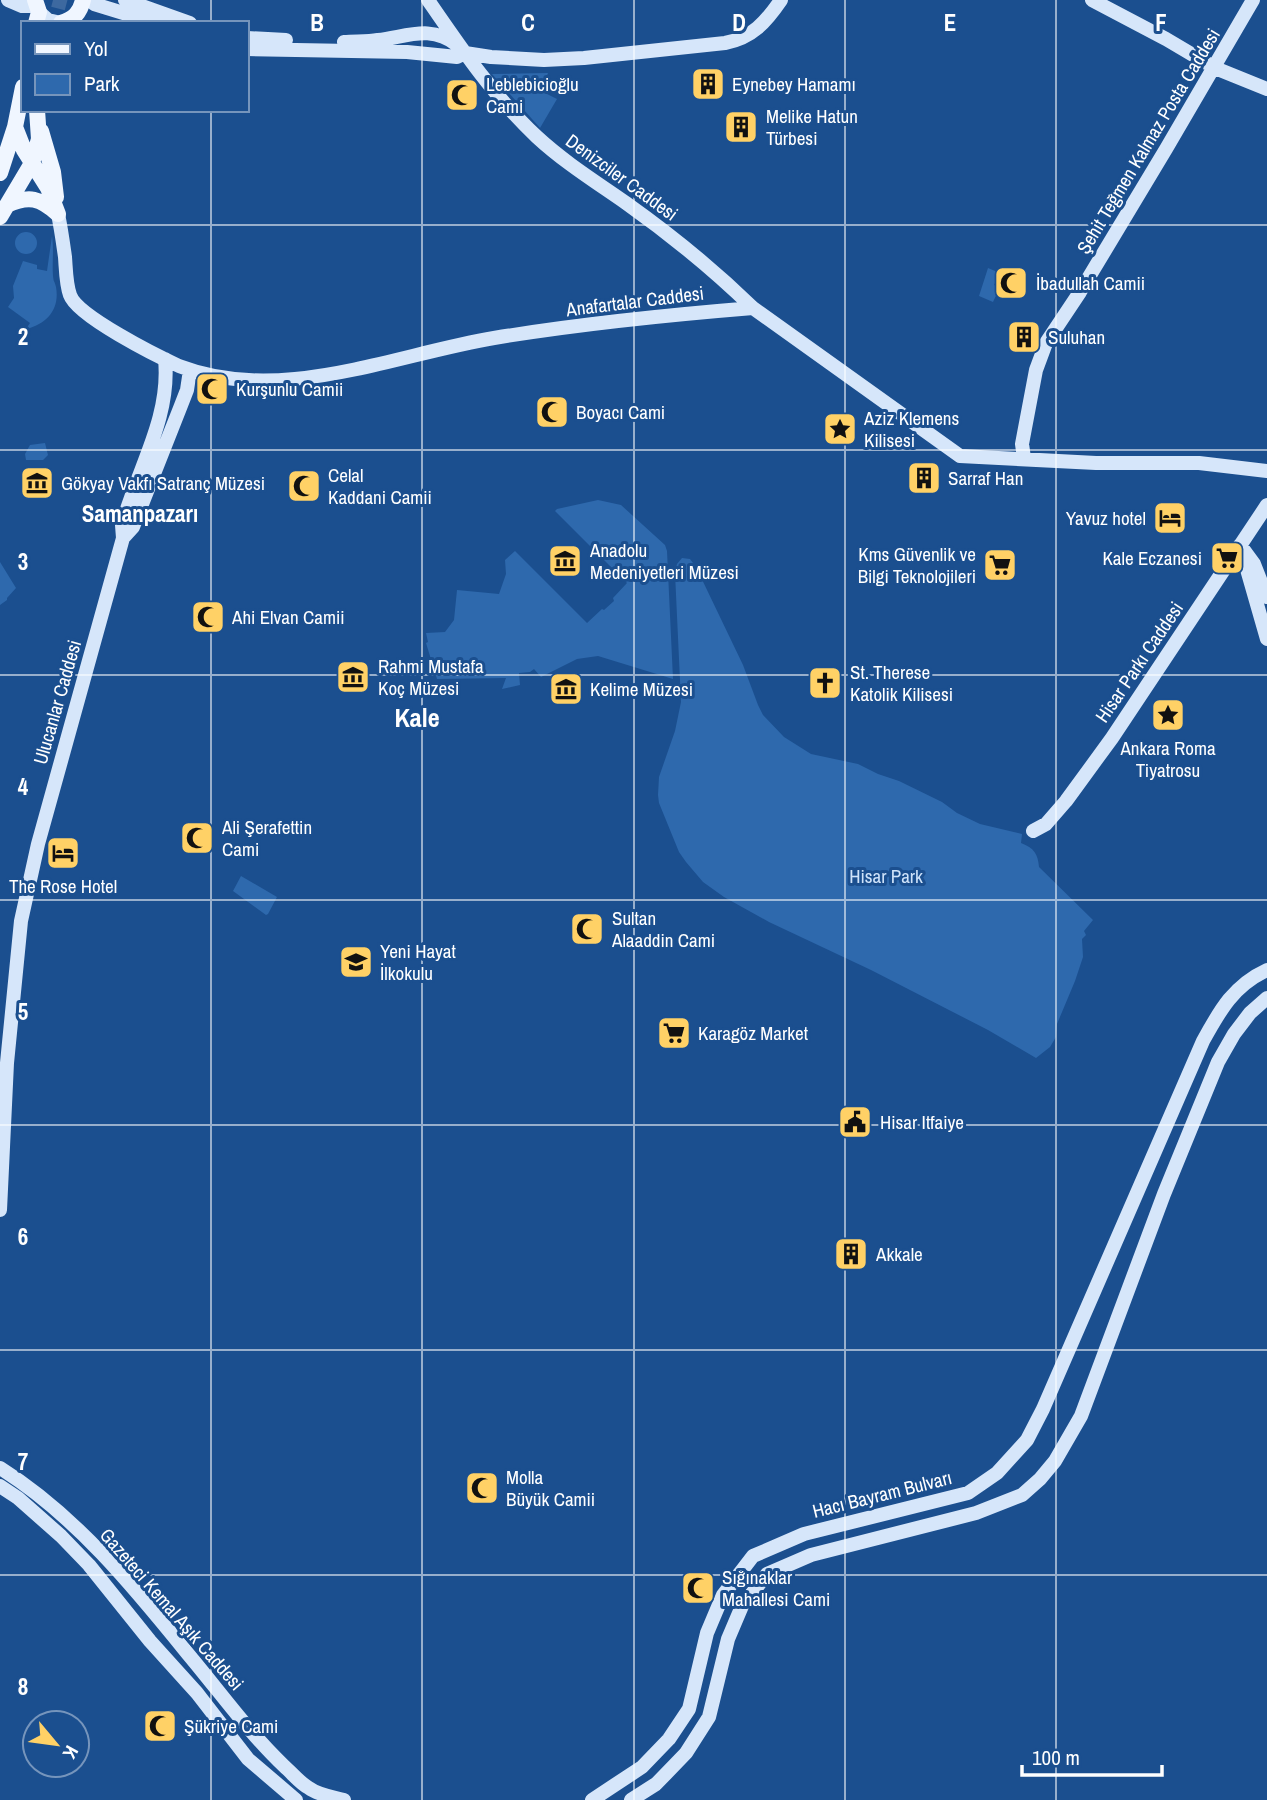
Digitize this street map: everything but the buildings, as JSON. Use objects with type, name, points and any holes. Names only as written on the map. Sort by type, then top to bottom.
[{"type":"main road","points":[[8,0],[37,10],[48,20],[57,21]]},
{"type":"main road","points":[[125,0],[184,21]]},
{"type":"main road","points":[[248,38],[341,42],[425,33],[450,39],[465,53],[545,60],[584,58],[740,40],[750,35],[781,0]]},
{"type":"main road","points":[[1092,0],[1215,68],[1267,89]]},
{"type":"main road","name":"Şehit Teğmen Kalmaz Posta Caddesi","points":[[1024,458],[1021,444],[1036,370],[1046,343],[1080,292],[1254,0]]},
{"type":"main road","points":[[407,52],[418,44],[425,33],[430,13],[428,1]]},
{"type":"main road","name":"Denizciler Caddesi","points":[[428,1],[506,106],[537,138],[671,237],[753,308]]},
{"type":"main road","points":[[67,21],[89,5]]},
{"type":"main road","points":[[89,5],[126,21]]},
{"type":"main road","points":[[89,5],[149,21]]},
{"type":"main road","points":[[248,49],[407,52],[457,57],[465,53]]},
{"type":"main road","points":[[0,173],[15,127],[21,97]]},
{"type":"main road","points":[[4,211],[32,163],[37,148],[38,118]]},
{"type":"main road","points":[[38,118],[53,172],[58,214]]},
{"type":"main road","points":[[15,127],[24,150],[48,188],[58,214]]},
{"type":"main road","points":[[4,211],[20,199],[48,205],[58,214]]},
{"type":"main road","name":"Anafartalar Caddesi","points":[[58,214],[67,285],[73,303],[100,323],[165,359],[190,370],[244,381],[312,376],[492,338],[753,308]]},
{"type":"main road","points":[[720,311],[731,300],[734,289]]},
{"type":"main road","points":[[753,308],[960,456],[1096,463],[1199,463],[1267,471]]},
{"type":"main road","points":[[123,538],[123,520],[164,403],[165,359]]},
{"type":"main road","points":[[123,538],[132,527],[180,408],[187,390],[190,370]]},
{"type":"main road","name":"Hisar Parkı Caddesi","points":[[1033,831],[1046,824],[1066,801],[1112,738],[1267,505]]},
{"type":"main road","name":"Ulucanlar Caddesi","points":[[0,1210],[7,1063],[21,921],[45,818],[123,538]]},
{"type":"main road","points":[[1240,545],[1254,564],[1267,597]]},
{"type":"main road","points":[[1240,545],[1267,639]]},
{"type":"main road","name":"Hacı Bayram Bulvarı","points":[[592,1800],[642,1767],[669,1739],[689,1709],[707,1633],[723,1595],[753,1556],[804,1534],[968,1493],[997,1473],[1027,1440],[1049,1396],[1203,1041],[1230,998],[1256,975],[1267,970]]},
{"type":"main road","points":[[631,1800],[656,1784],[686,1753],[709,1717],[728,1639],[741,1606],[766,1574],[811,1555],[976,1513],[1022,1495],[1055,1461],[1081,1416],[1164,1194],[1218,1062],[1250,1013],[1267,998]]},
{"type":"main road","name":"Gazeteci Kemal Aşık Caddesi","points":[[0,1468],[58,1511],[99,1551],[188,1654],[256,1739],[310,1790],[344,1800]]},
{"type":"main road","name":"Gazeteci Kemal Aşık Caddesi","points":[[0,1486],[18,1498],[61,1536],[89,1565],[150,1641],[197,1693],[248,1759],[296,1800]]},
{"type":"green space","points":[[548,73],[541,91],[557,99],[540,128],[492,74]]},
{"type":"green space","points":[[26,232],[36,239],[37,243],[30,253],[26,254],[16,247],[15,243],[22,233]]},
{"type":"green space","points":[[52,236],[56,302],[46,319],[26,329],[30,323],[8,307],[14,298],[13,286],[23,261],[47,271]]},
{"type":"green space","points":[[988,268],[1000,273],[994,285],[1000,287],[993,302],[979,296]]},
{"type":"green space","points":[[45,443],[48,455],[43,460],[26,460],[25,454],[30,445]]},
{"type":"green space","points":[[598,500],[621,505],[665,545],[673,679],[598,656],[577,659],[541,677],[534,669],[519,673],[520,685],[502,689],[506,678],[437,679],[426,643],[426,633],[445,632],[454,620],[457,590],[499,594],[506,574],[505,560],[515,551],[587,623],[614,601],[613,598],[627,583],[555,511]]},
{"type":"green space","name":"Hisar Park","points":[[682,558],[690,559],[696,567],[743,665],[763,715],[784,737],[811,754],[858,764],[899,781],[980,824],[1022,834],[1021,843],[1034,852],[1039,867],[1093,920],[1084,931],[1086,935],[1082,939],[1083,957],[1057,1024],[1056,1037],[1050,1047],[1036,1058],[988,1030],[724,897],[703,882],[686,862],[679,852],[658,795],[659,777],[675,731],[681,702],[675,573]]},
{"type":"green space","points":[[0,562],[16,588],[0,605]]},
{"type":"green space","points":[[241,876],[277,897],[268,914],[233,891]]},
{"type":"tunnel","points":[[53,0],[91,10]]},
{"type":"place","name":"Eynebey Hamamı","points":[[708,84]]},
{"type":"place","name":"Leblebicioğlu Cami","points":[[462,95]]},
{"type":"place","name":"Melike Hatun Türbesi","points":[[741,127]]},
{"type":"place","name":"İbadullah Camii","points":[[1011,283]]},
{"type":"place","name":"Suluhan","points":[[1024,337]]},
{"type":"place","name":"Kurşunlu Camii","points":[[212,389]]},
{"type":"place","name":"Boyacı Cami","points":[[552,412]]},
{"type":"place","name":"Aziz Klemens Kilisesi","points":[[840,429]]},
{"type":"place","name":"Sarraf Han","points":[[924,478]]},
{"type":"place","name":"Gökyay Vakfı Satranç Müzesi","points":[[37,483]]},
{"type":"place","name":"Celal Kaddani Camii","points":[[304,486]]},
{"type":"place","name":"Yavuz hotel","points":[[1170,518]]},
{"type":"place","name":"Kale Eczanesi","points":[[1227,558]]},
{"type":"place","name":"Anadolu Medeniyetleri Müzesi","points":[[565,561]]},
{"type":"place","name":"Kms Güvenlik ve Bilgi Teknolojileri","points":[[1000,565]]},
{"type":"place","name":"Ahi Elvan Camii","points":[[208,617]]},
{"type":"place","name":"Rahmi Mustafa Koç Müzesi","points":[[353,677]]},
{"type":"place","name":"St. Therese Katolik Kilisesi","points":[[825,683]]},
{"type":"place","name":"Kelime Müzesi","points":[[566,689]]},
{"type":"place","name":"Ankara Roma Tiyatrosu","points":[[1168,715]]},
{"type":"place","name":"Ali Şerafettin Cami","points":[[197,838]]},
{"type":"place","name":"The Rose Hotel","points":[[63,853]]},
{"type":"place","name":"Sultan Alaaddin Cami","points":[[587,929]]},
{"type":"place","name":"Yeni Hayat İlkokulu","points":[[356,962]]},
{"type":"place","name":"Karagöz Market","points":[[674,1033]]},
{"type":"place","name":"Hisar Itfaiye","points":[[855,1122]]},
{"type":"place","name":"Akkale","points":[[851,1254]]},
{"type":"place","name":"Molla Büyük Camii","points":[[482,1488]]},
{"type":"place","name":"Sığınaklar Mahallesi Cami","points":[[698,1588]]},
{"type":"place","name":"Şükriye Cami","points":[[160,1726]]},
{"type":"district","name":"Samanpazarı","points":[[140,513]]},
{"type":"district","name":"Kale","points":[[417,717]]}]
